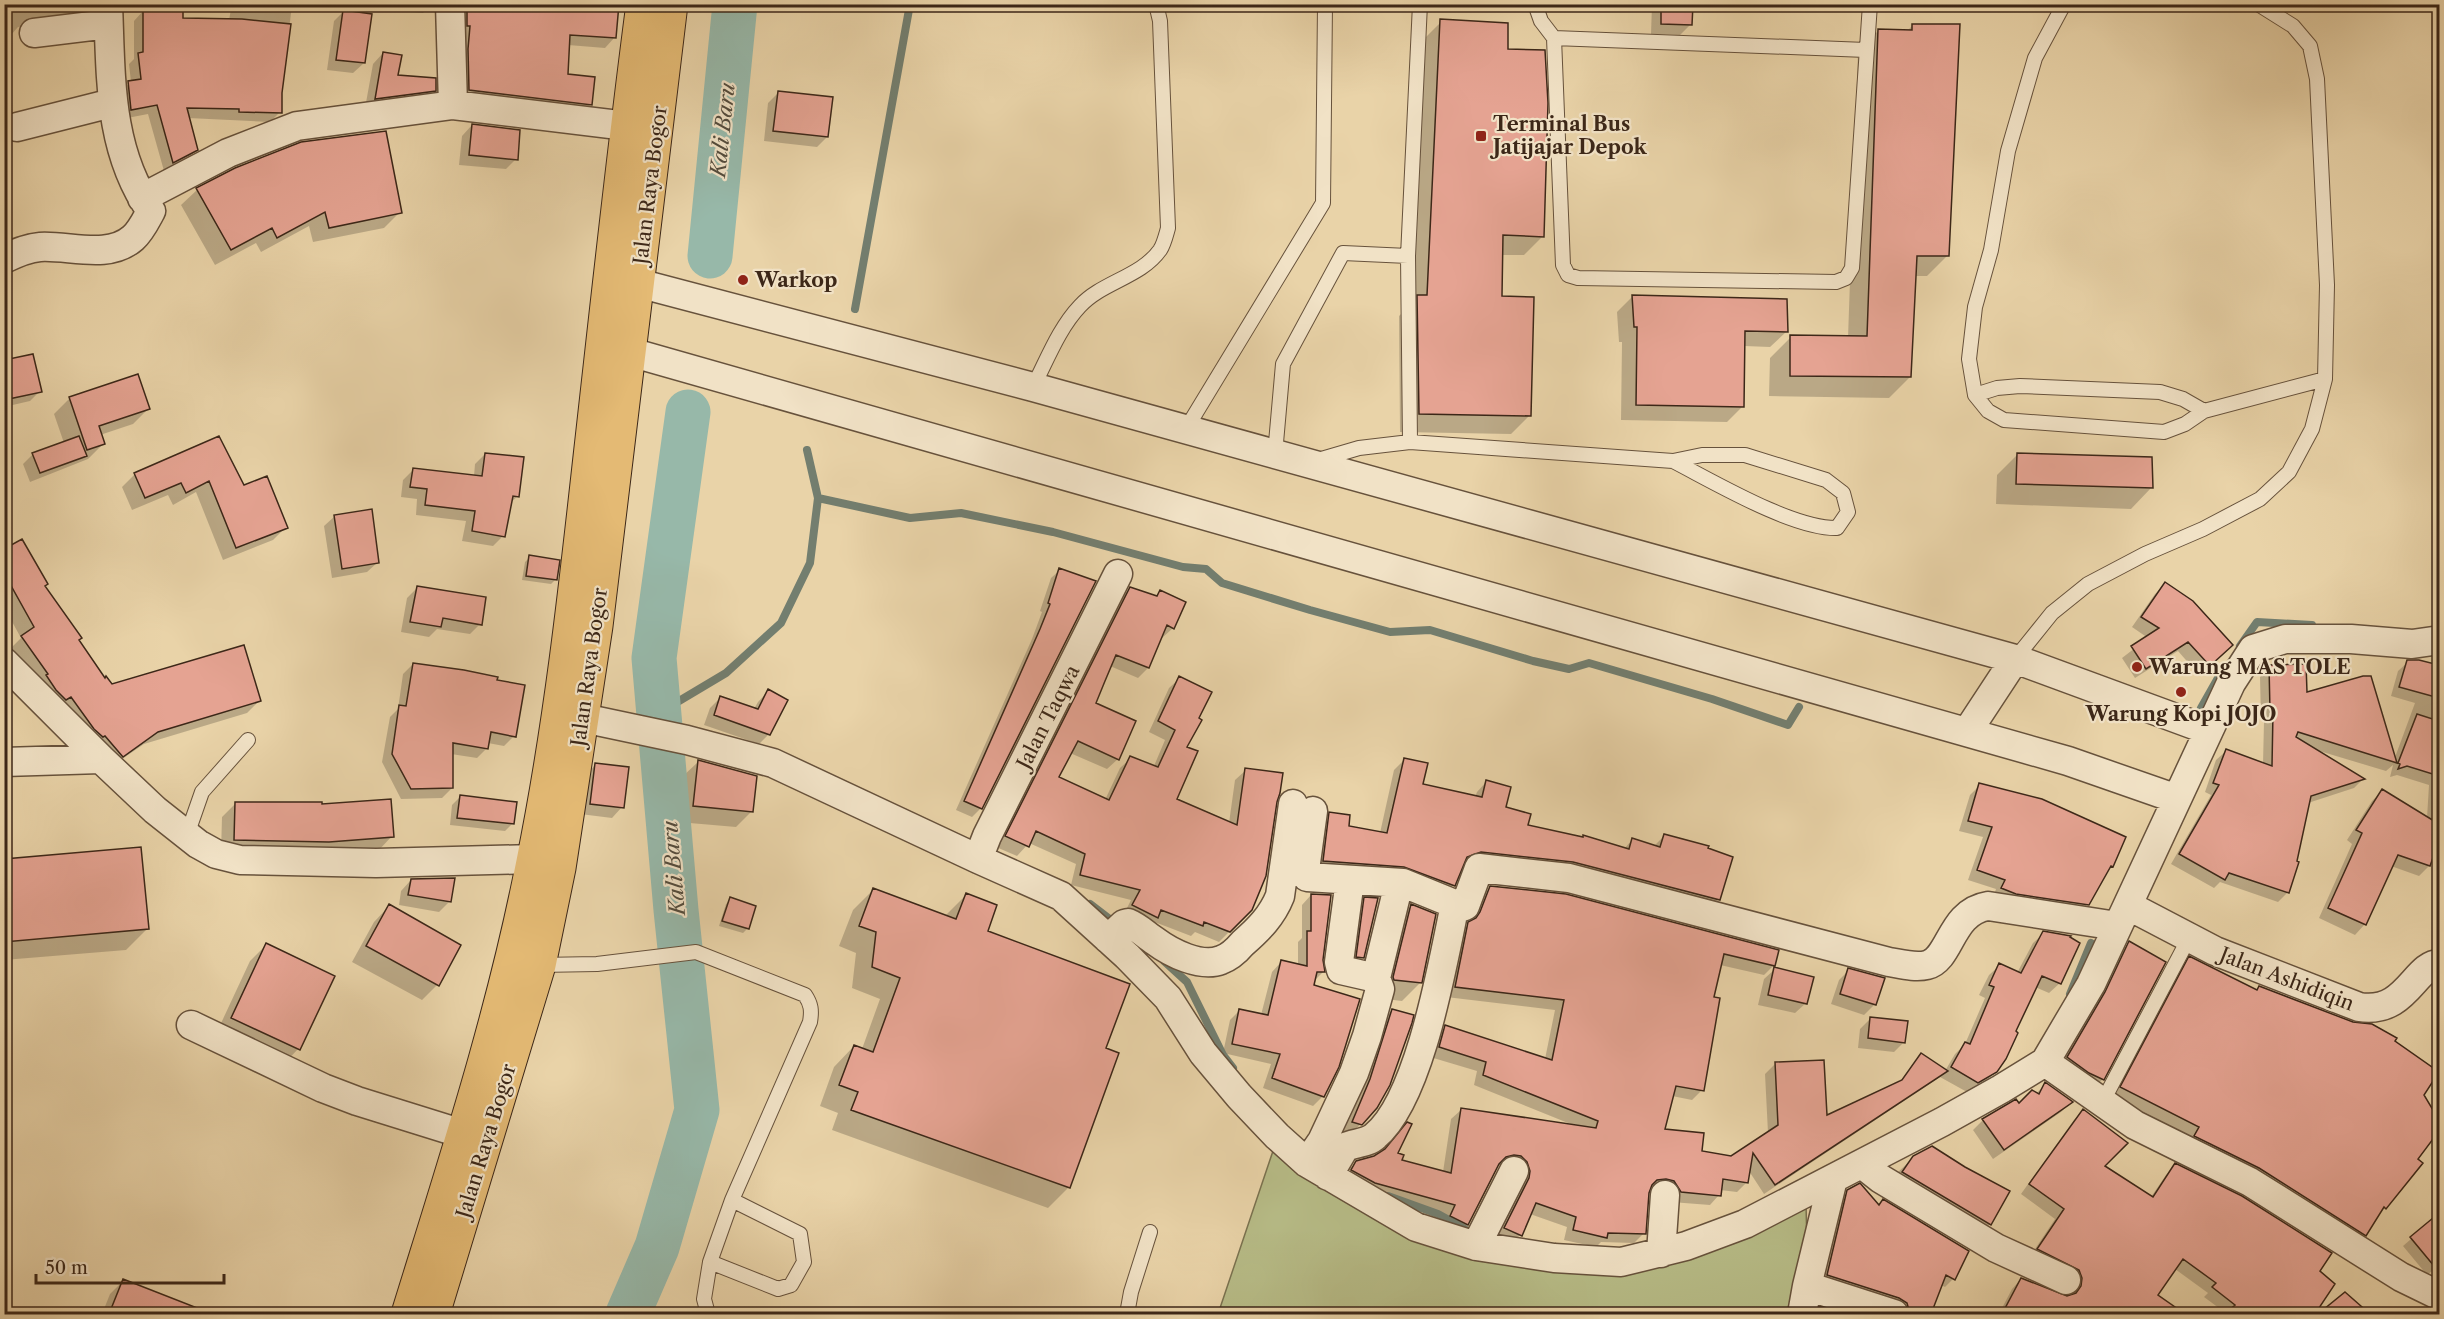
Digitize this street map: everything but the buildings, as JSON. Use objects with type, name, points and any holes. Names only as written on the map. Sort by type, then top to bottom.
[{"type":"highway","name":"Jalan Raya Bogor","points":[[624,280],[627,126],[643,4]]},
{"type":"highway","name":"Jalan Raya Bogor","points":[[433,1314],[539,965],[559,868],[583,718],[624,280],[671,4]]},
{"type":"highway","name":"Jalan Raya Bogor","points":[[408,1314],[463,1134],[513,957],[534,859],[616,348]]},
{"type":"street","points":[[450,4],[453,105]]},
{"type":"street","points":[[34,33],[108,14],[112,103],[123,153],[147,204]]},
{"type":"street","points":[[18,127],[112,103]]},
{"type":"street","points":[[4,259],[17,252],[39,247],[90,249],[118,246],[133,238],[147,204],[228,153],[297,126],[453,105],[627,126]]},
{"type":"street","points":[[624,280],[1033,387],[2015,659],[2208,730]]},
{"type":"street","points":[[616,348],[2068,761],[2177,800]]},
{"type":"street","name":"Jalan Taqwa","points":[[982,848],[1118,574]]},
{"type":"street","points":[[583,718],[687,740],[773,763],[982,848],[1115,932],[1168,998],[1203,1053],[1277,1136],[1416,1227],[1554,1258],[1621,1262],[1661,1245],[1686,1246],[1745,1224],[2001,1089],[2045,1062],[2091,984],[2230,683],[2253,649],[2285,639],[2351,639],[2412,644],[2439,640]]},
{"type":"street","points":[[1967,732],[2015,659]]},
{"type":"street","points":[[4,663],[155,810],[216,854],[240,860],[376,863],[534,859]]},
{"type":"street","points":[[4,762],[101,759]]},
{"type":"street","points":[[1115,932],[1132,924],[1158,944],[1179,955],[1199,960],[1220,961],[1259,929],[1275,909],[1303,808],[1306,875],[1311,878],[1399,883],[1455,904],[1421,1052],[1397,1109],[1377,1135],[1345,1147],[1321,1163]]},
{"type":"street","name":"Jalan Ashidiqin","points":[[1455,904],[1465,906],[1479,868],[1569,878],[1889,962],[1914,966],[1929,965],[1938,957],[1967,914],[1976,908],[1988,906],[2123,916],[2189,938],[2215,951],[2349,1004],[2372,1010],[2387,1006],[2403,995],[2429,966],[2439,964]]},
{"type":"street","points":[[1350,880],[1339,962],[1341,970],[1376,978]]},
{"type":"street","points":[[1321,1163],[1367,1036],[1380,989],[1376,978],[1399,883]]},
{"type":"street","points":[[191,1025],[323,1088],[463,1134]]},
{"type":"street","points":[[2045,1062],[2135,1125],[2250,1182],[2401,1278],[2439,1296]]},
{"type":"street","points":[[1862,1164],[1881,1179],[1996,1248],[2066,1280]]},
{"type":"street","points":[[1479,1240],[1514,1171]]},
{"type":"street","points":[[1802,1314],[1833,1179]]},
{"type":"street","points":[[1661,1245],[1665,1195]]},
{"type":"street","points":[[1807,1286],[1894,1314]]},
{"type":"lane","points":[[1033,387],[1062,331],[1080,305],[1105,286],[1143,266],[1160,249],[1168,228],[1160,21],[1156,4]]},
{"type":"lane","points":[[1186,429],[1323,203],[1325,4]]},
{"type":"lane","points":[[1410,442],[1408,256],[1420,4]]},
{"type":"lane","points":[[1534,4],[1541,21],[1554,38],[1563,265],[1568,275],[1578,278],[1836,282],[1846,278],[1852,268],[1870,4]]},
{"type":"lane","points":[[2064,4],[2035,58],[2008,151],[1992,250],[1975,307],[1969,359],[1975,395],[1988,411],[2004,420],[2164,432],[2186,424],[2204,411],[2325,379]]},
{"type":"lane","points":[[2015,659],[2052,613],[2088,584],[2260,499],[2289,472],[2313,429],[2325,379],[2326,285],[2317,79],[2310,46],[2293,26],[2258,4]]},
{"type":"lane","points":[[1554,38],[1866,50]]},
{"type":"lane","points":[[1275,454],[1283,364],[1343,253],[1408,256]]},
{"type":"lane","points":[[1975,395],[1997,388],[2020,386],[2160,392],[2183,399],[2204,411]]},
{"type":"lane","points":[[1309,463],[1359,448],[1410,442],[1673,461],[1702,455],[1744,454],[1826,480],[1843,493],[1848,512],[1837,528],[1821,528],[1783,515],[1736,494],[1673,461]]},
{"type":"lane","points":[[187,835],[202,792],[248,740]]},
{"type":"lane","points":[[2102,1103],[2189,938]]},
{"type":"lane","points":[[539,965],[597,964],[693,953],[805,995],[810,1002],[812,1012],[810,1022],[732,1200],[710,1262],[704,1299],[708,1314]]},
{"type":"lane","points":[[710,1262],[778,1289],[791,1285],[804,1262],[800,1234],[732,1200]]},
{"type":"lane","points":[[1127,1314],[1131,1292],[1150,1232]]},
{"type":"green space","points":[[1274,1148],[1320,1186],[1582,1269],[1806,1203],[1807,1248],[1792,1314],[1218,1314]]},
{"type":"waterway","name":"Kali Baru","points":[[710,256],[735,4]]},
{"type":"waterway","points":[[855,309],[910,4]]},
{"type":"waterway","name":"Kali Baru","points":[[628,1314],[657,1247],[697,1110],[676,910],[654,658],[688,412]]},
{"type":"waterway","points":[[658,706],[674,704],[726,673],[781,623],[810,563],[818,498],[807,450]]},
{"type":"waterway","points":[[818,498],[910,518],[961,513],[1053,532],[1183,567],[1206,569],[1222,583],[1390,632],[1430,630],[1533,661],[1569,669],[1589,663],[1712,699],[1788,725],[1799,707]]},
{"type":"waterway","points":[[2240,646],[2257,622],[2312,625]]},
{"type":"waterway","points":[[2201,708],[2218,678]]},
{"type":"waterway","points":[[1090,904],[1116,924]]},
{"type":"waterway","points":[[2070,994],[2091,943]]},
{"type":"waterway","points":[[1164,961],[1187,982],[1223,1055],[1233,1068]]},
{"type":"waterway","points":[[1388,1196],[1438,1214],[1465,1229]]},
{"type":"place","name":"Terminal Bus Jatijajar Depok","points":[[1481,136]]},
{"type":"place","name":"Warkop","points":[[743,280]]},
{"type":"place","name":"Warung MAS TOLE","points":[[2137,667]]},
{"type":"place","name":"Warung Kopi JOJO","points":[[2181,692]]}]
